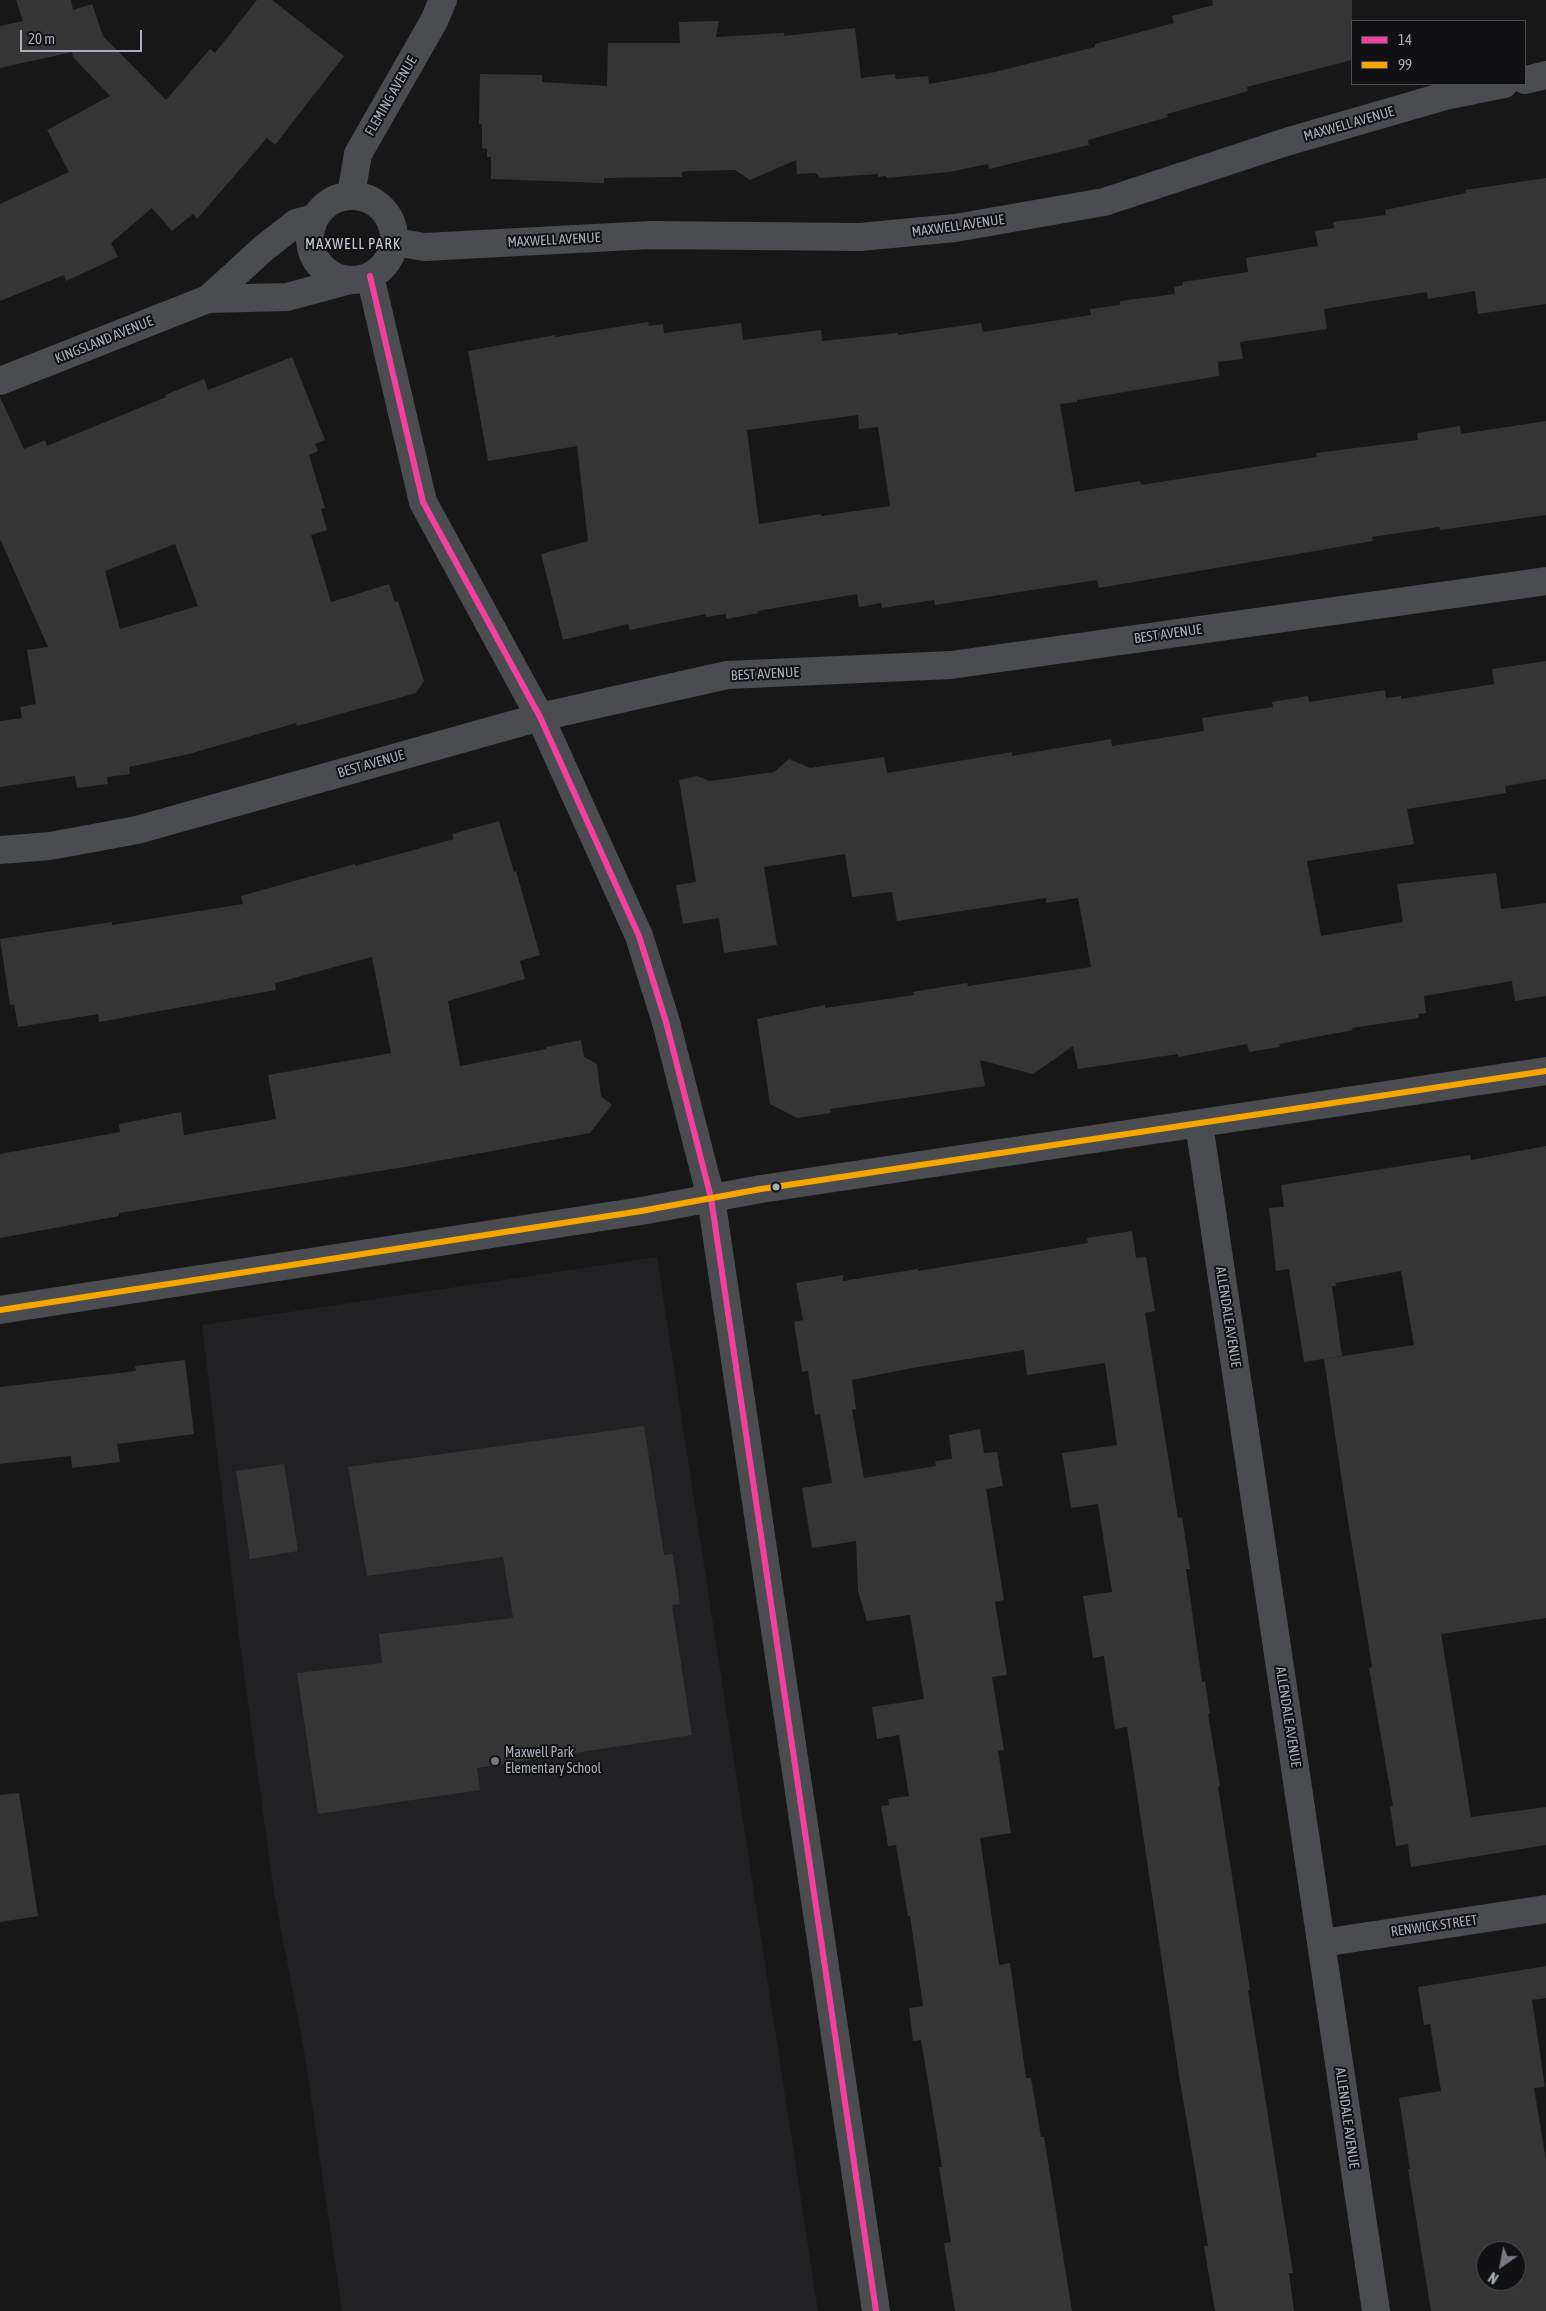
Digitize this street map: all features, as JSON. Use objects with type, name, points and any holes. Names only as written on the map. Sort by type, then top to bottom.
[{"type":"street","name":"FLEMING AVENUE","points":[[351,195],[358,154],[434,21],[443,0]]},
{"type":"street","points":[[1526,80],[1546,75]]},
{"type":"street","name":"MAXWELL AVENUE","points":[[394,242],[425,247],[652,235],[860,237],[955,228],[1104,202],[1286,142],[1445,96],[1499,85]]},
{"type":"street","points":[[351,195],[363,197],[379,205],[391,222],[394,242],[390,256],[385,264],[360,278],[338,277],[323,268],[311,250],[310,229],[314,218],[330,202],[351,195]]},
{"type":"street","name":"KINGSLAND AVENUE","points":[[208,299],[264,248],[296,223],[314,218]]},
{"type":"street","points":[[360,278],[423,502],[540,717],[639,936],[666,1022],[710,1198],[876,2311]]},
{"type":"street","name":"KINGSLAND AVENUE","points":[[0,381],[208,299],[287,297],[360,278]]},
{"type":"street","name":"BEST AVENUE","points":[[0,850],[50,846],[137,830],[540,717],[727,675],[951,665],[1546,581]]},
{"type":"street","points":[[0,1310],[710,1198],[1546,1071]]},
{"type":"street","name":"ALLENDALE AVENUE","points":[[1199,1124],[1376,2311]]},
{"type":"street","name":"RENWICK STREET","points":[[1322,1943],[1546,1909]]},
{"type":"shaded area","name":"Maxwell Park Elementary School","points":[[657,1257],[818,2311],[342,2311],[304,2050],[274,1893],[238,1629],[202,1325]]},
{"type":"building","points":[[16,0],[71,0],[73,10],[92,4],[103,36],[166,100],[210,49],[215,53],[257,0],[272,0],[344,56],[275,145],[267,138],[197,219],[193,214],[172,231],[152,208],[111,243],[118,257],[66,281],[64,275],[0,301],[0,204],[69,172],[47,130],[110,96],[73,57],[72,52],[0,68],[0,26],[23,21]]},
{"type":"building","points":[[1212,0],[1352,0],[1351,60],[1247,87],[1248,91],[1167,114],[1168,117],[1088,140],[1089,145],[989,169],[988,164],[949,172],[887,178],[886,176],[878,177],[878,174],[820,178],[816,173],[797,174],[796,160],[750,180],[735,170],[689,171],[682,172],[682,177],[604,178],[604,183],[491,179],[491,157],[487,157],[487,149],[482,148],[482,124],[479,124],[480,74],[542,75],[542,82],[607,86],[608,43],[680,43],[679,22],[719,21],[716,37],[784,33],[784,36],[855,28],[861,78],[895,74],[896,79],[928,76],[929,84],[995,72],[1095,47],[1095,44],[1174,23],[1172,16],[1213,5]]},
{"type":"building","points":[[1546,178],[1546,304],[1478,314],[1475,291],[1428,299],[1427,292],[1324,309],[1327,329],[1240,342],[1243,359],[1218,362],[1219,376],[1060,404],[1075,492],[1140,481],[1141,485],[1317,457],[1316,453],[1418,440],[1417,433],[1460,426],[1461,434],[1546,421],[1546,515],[1440,530],[1439,527],[1372,537],[1373,541],[1099,588],[1097,580],[935,605],[934,600],[882,608],[881,603],[859,607],[857,594],[757,611],[758,613],[726,619],[726,614],[706,617],[705,614],[630,630],[628,624],[563,640],[541,554],[588,541],[577,446],[488,461],[468,351],[555,335],[556,337],[648,322],[649,326],[663,324],[664,333],[741,323],[743,340],[821,330],[822,341],[898,333],[898,335],[981,323],[983,332],[1091,315],[1090,309],[1120,305],[1120,301],[1175,294],[1174,287],[1183,285],[1183,282],[1248,272],[1246,258],[1318,246],[1315,231],[1334,228],[1333,222],[1386,215],[1385,210],[1466,193],[1465,190]],"holes":[[[858,415],[859,429],[878,427],[890,506],[759,524],[747,430]]]},
{"type":"building","points":[[292,357],[325,440],[315,444],[318,451],[309,455],[325,508],[321,509],[327,530],[311,535],[331,602],[389,584],[395,602],[398,601],[424,681],[416,693],[297,726],[296,723],[189,754],[129,767],[130,774],[107,777],[108,784],[77,788],[75,776],[0,787],[0,721],[22,718],[20,707],[36,704],[27,650],[48,647],[0,539],[0,397],[24,449],[45,440],[47,446],[166,397],[165,395],[204,379],[208,390]],"holes":[[[175,544],[198,606],[120,629],[105,571]]]},
{"type":"building","points":[[1546,661],[1546,779],[1505,786],[1506,793],[1407,809],[1414,844],[1307,861],[1321,936],[1403,922],[1397,884],[1496,873],[1501,909],[1546,903],[1546,996],[1515,1001],[1512,981],[1424,996],[1426,1013],[1418,1014],[1419,1018],[1352,1028],[1353,1030],[1279,1044],[1280,1047],[1249,1052],[1247,1044],[1178,1057],[1178,1054],[1078,1069],[1073,1046],[1033,1074],[980,1060],[985,1086],[830,1109],[831,1113],[797,1118],[770,1104],[757,1019],[825,1005],[825,1008],[914,995],[913,992],[967,983],[968,986],[1091,967],[1078,898],[1046,903],[1046,898],[897,921],[892,892],[852,897],[845,854],[764,867],[777,945],[724,953],[719,918],[683,924],[676,885],[696,882],[679,780],[697,776],[710,781],[774,772],[789,759],[810,768],[884,757],[887,773],[1012,752],[1012,756],[1111,739],[1112,746],[1204,731],[1202,718],[1273,707],[1272,702],[1308,696],[1309,702],[1385,690],[1386,698],[1401,696],[1401,699],[1494,684],[1492,669]]},
{"type":"building","points":[[499,821],[514,872],[516,871],[540,955],[520,961],[525,979],[448,1001],[460,1066],[581,1040],[584,1057],[597,1064],[601,1096],[612,1105],[590,1133],[410,1166],[119,1213],[119,1216],[0,1238],[0,1154],[120,1132],[119,1124],[181,1112],[184,1135],[276,1119],[268,1075],[391,1053],[372,957],[275,983],[276,990],[99,1022],[98,1014],[18,1027],[14,1004],[10,1005],[0,939],[112,922],[112,925],[243,904],[241,896],[454,839],[452,834]]},
{"type":"building","points":[[1546,1146],[1546,1618],[1441,1634],[1471,1817],[1546,1807],[1546,1845],[1411,1867],[1408,1844],[1396,1846],[1390,1807],[1393,1806],[1369,1668],[1372,1667],[1324,1359],[1414,1345],[1401,1271],[1335,1283],[1336,1286],[1332,1286],[1342,1356],[1304,1362],[1289,1269],[1276,1271],[1269,1208],[1284,1207],[1281,1185],[1470,1155],[1471,1160]]},
{"type":"building","points":[[1132,1231],[1136,1258],[1146,1257],[1155,1311],[1145,1313],[1178,1518],[1182,1517],[1190,1569],[1186,1569],[1202,1682],[1205,1681],[1210,1714],[1208,1714],[1220,1786],[1218,1787],[1250,1990],[1248,1990],[1293,2273],[1289,2273],[1294,2311],[1215,2311],[1204,2246],[1208,2246],[1180,2082],[1127,1727],[1115,1729],[1104,1656],[1093,1658],[1083,1596],[1112,1592],[1098,1504],[1071,1508],[1062,1453],[1117,1445],[1105,1363],[1027,1375],[1024,1350],[912,1368],[852,1380],[856,1409],[852,1410],[864,1478],[936,1466],[935,1461],[952,1459],[949,1435],[980,1429],[984,1453],[997,1452],[1003,1486],[986,1489],[1004,1600],[995,1602],[1007,1675],[992,1677],[1004,1750],[998,1751],[1011,1833],[980,1838],[999,1965],[1010,1963],[1026,2078],[1031,2078],[1041,2137],[1044,2137],[1072,2311],[955,2311],[944,2243],[951,2242],[939,2167],[942,2167],[921,2040],[913,2041],[909,2008],[923,2006],[910,1916],[908,1916],[896,1845],[888,1846],[881,1806],[889,1805],[888,1799],[909,1796],[899,1735],[877,1739],[872,1707],[924,1699],[910,1615],[867,1621],[858,1591],[856,1541],[812,1548],[802,1488],[832,1483],[820,1414],[815,1415],[808,1371],[802,1372],[794,1322],[803,1320],[796,1283],[843,1275],[843,1281],[918,1269],[918,1271],[1088,1243],[1087,1238]]},
{"type":"building","points":[[185,1360],[194,1434],[117,1444],[120,1462],[72,1468],[71,1456],[0,1464],[0,1387],[136,1371],[135,1366]]},
{"type":"building","points":[[644,1426],[664,1555],[673,1554],[680,1604],[672,1605],[692,1735],[477,1768],[480,1790],[318,1814],[297,1673],[382,1663],[379,1634],[513,1618],[503,1557],[367,1576],[348,1467]]},
{"type":"building","points":[[284,1464],[298,1551],[250,1559],[236,1471]]},
{"type":"building","points":[[19,1793],[38,1916],[0,1922],[0,1795]]},
{"type":"building","points":[[1546,1966],[1546,1998],[1532,2000],[1545,2087],[1534,2088],[1546,2160],[1546,2311],[1431,2311],[1408,2169],[1410,2169],[1399,2098],[1441,2091],[1430,2024],[1424,2025],[1418,1987]]},
{"type":"transit line","name":"14","points":[[370,276],[423,502],[540,717],[639,936],[666,1022],[711,1198],[876,2311]]},
{"type":"transit line","name":"99","points":[[0,1310],[641,1211],[761,1189],[1546,1071]]},
{"type":"place","name":"Maxwell Park Elementary School","points":[[495,1761]]},
{"type":"district","name":"MAXWELL PARK","points":[[353,244]]}]
